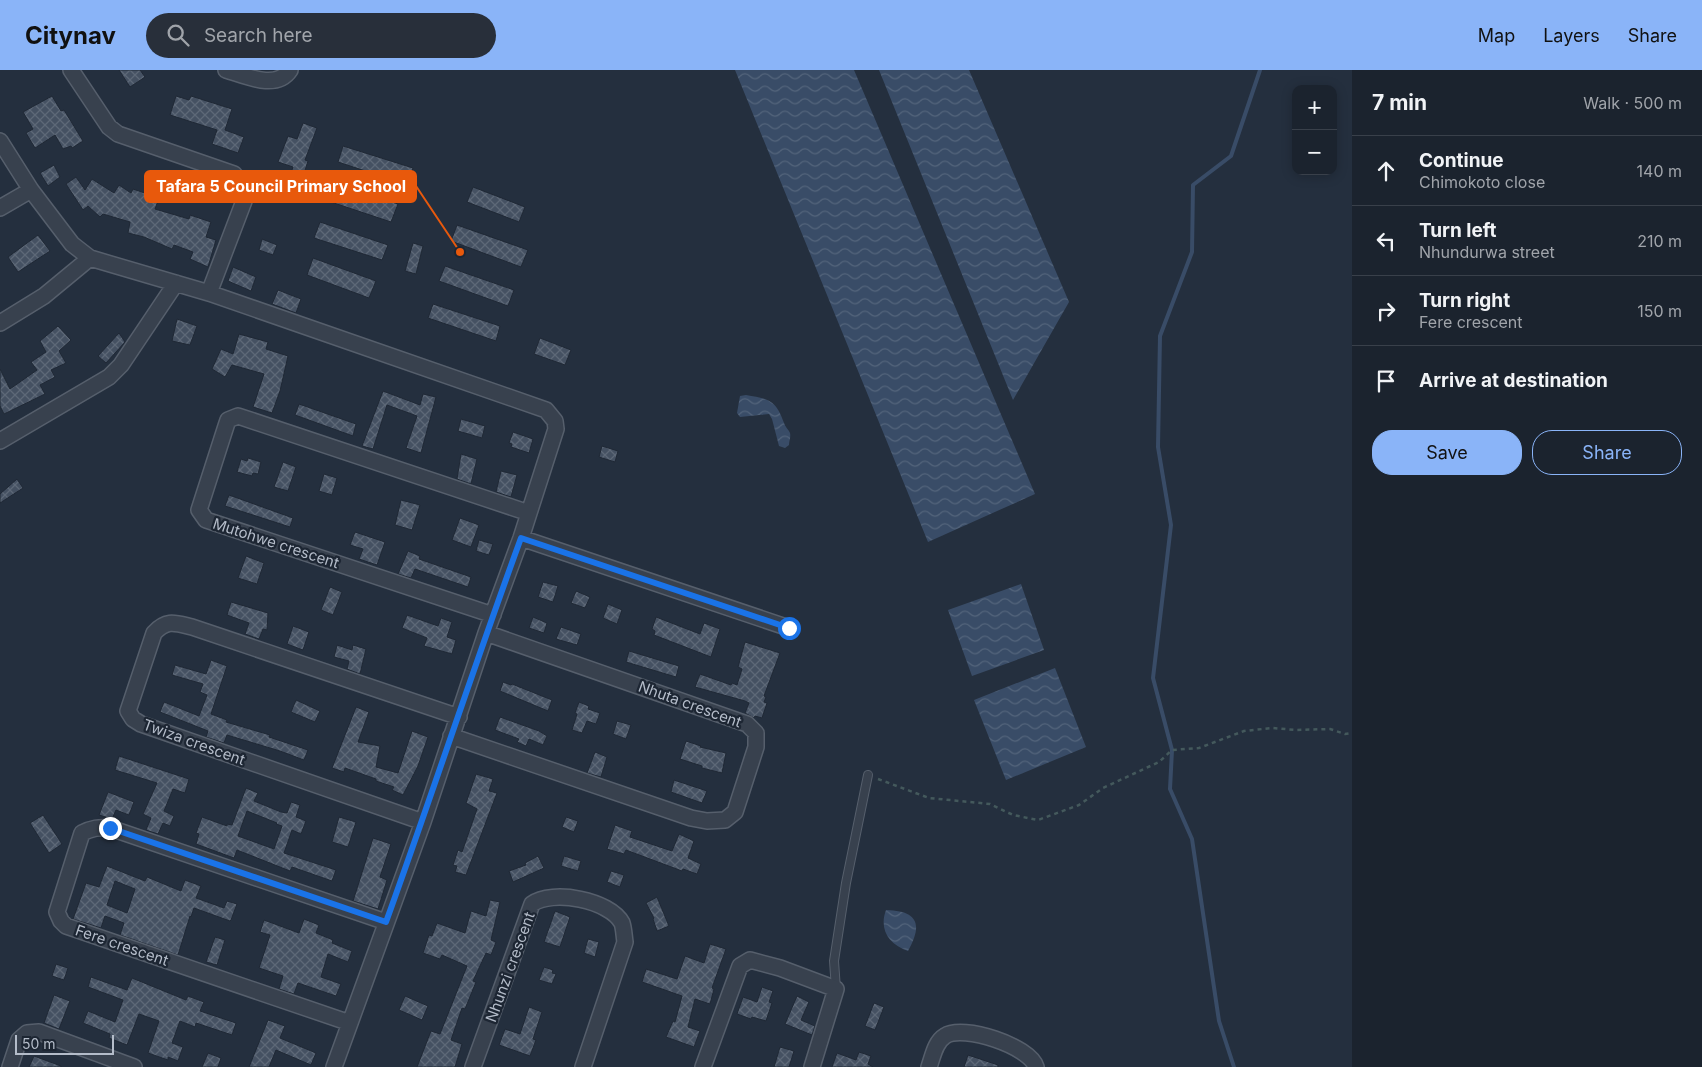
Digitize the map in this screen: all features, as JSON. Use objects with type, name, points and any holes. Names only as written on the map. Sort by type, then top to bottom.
[{"type":"street","points":[[70,70],[108,127],[118,134],[234,174],[240,180],[244,201],[209,293]]},
{"type":"street","points":[[226,70],[264,81],[279,79],[290,70]]},
{"type":"street","points":[[0,140],[31,190],[72,244],[90,258],[209,293],[546,410],[555,421],[556,429],[521,538],[486,633],[423,822],[334,1067]]},
{"type":"street","points":[[0,208],[31,190]]},
{"type":"street","points":[[0,323],[44,296],[90,258]]},
{"type":"street","points":[[0,441],[109,378],[122,365],[176,283]]},
{"type":"street","name":"Mutohwe crescent","points":[[493,614],[206,520],[199,510],[228,420],[238,416],[529,513]]},
{"type":"street","points":[[521,538],[789,628]]},
{"type":"street","name":"Twiza crescent","points":[[423,822],[132,719],[128,711],[154,633],[161,625],[172,622],[192,627],[459,717]]},
{"type":"street","name":"Nhuta crescent","points":[[452,736],[691,818],[707,821],[725,820],[735,812],[756,748],[756,733],[747,724],[486,633]]},
{"type":"street","name":"Fere crescent","points":[[350,1023],[66,926],[61,921],[57,912],[82,833],[100,827],[110,828],[386,922]]},
{"type":"street","name":"Nhunzi crescent","points":[[474,1067],[532,904],[547,897],[568,897],[597,904],[610,911],[621,922],[625,942],[583,1067]]},
{"type":"street","points":[[703,1067],[740,966],[743,962],[750,960],[780,968],[836,989],[812,1067]]},
{"type":"street","points":[[10,1067],[19,1040],[27,1033],[38,1032],[134,1067]]},
{"type":"street","points":[[929,1067],[938,1042],[946,1035],[959,1033],[1001,1040],[1023,1052],[1036,1064],[1036,1067]]},
{"type":"lane","points":[[836,989],[834,962],[846,883],[868,775]]},
{"type":"path","points":[[868,775],[929,798],[990,804],[1013,815],[1038,820],[1079,805],[1103,788],[1159,762],[1172,750],[1199,748],[1244,731],[1272,728],[1296,730],[1330,729],[1345,734],[1352,733]]},
{"type":"water","points":[[735,70],[854,70],[1035,494],[928,542]]},
{"type":"water","points":[[879,70],[969,70],[1069,302],[1013,400]]},
{"type":"water","points":[[746,395],[761,398],[775,405],[790,433],[789,445],[785,448],[779,446],[769,414],[740,417],[737,413],[740,396]]},
{"type":"water","points":[[1021,584],[1044,650],[972,676],[948,610]]},
{"type":"water","points":[[1055,668],[1086,747],[1006,780],[974,700]]},
{"type":"water","points":[[886,910],[905,913],[915,921],[913,942],[908,951],[895,944],[887,935],[884,923]]},
{"type":"building","points":[[119,70],[140,70],[145,77],[130,87]]},
{"type":"building","points":[[52,96],[61,111],[64,110],[83,141],[72,148],[71,146],[63,149],[55,135],[35,148],[26,133],[33,129],[23,112]]},
{"type":"building","points":[[176,96],[189,100],[191,96],[232,109],[225,130],[244,137],[238,153],[212,144],[217,130],[170,115]]},
{"type":"building","points":[[303,123],[317,128],[305,160],[308,161],[302,180],[290,176],[293,167],[278,162],[288,136],[297,139]]},
{"type":"building","points":[[343,146],[413,168],[408,185],[338,162]]},
{"type":"building","points":[[54,165],[60,177],[48,186],[40,173]]},
{"type":"building","points":[[76,177],[85,190],[92,179],[114,193],[119,185],[131,193],[133,189],[159,198],[155,209],[189,219],[190,215],[211,222],[206,237],[216,240],[208,267],[190,259],[193,252],[174,245],[172,249],[144,237],[128,233],[130,222],[103,214],[100,217],[88,206],[83,210],[66,184]]},
{"type":"building","points":[[332,182],[398,204],[391,222],[325,200]]},
{"type":"building","points":[[473,187],[525,207],[519,222],[467,202]]},
{"type":"building","points":[[320,222],[388,245],[382,260],[314,238]]},
{"type":"building","points":[[457,225],[528,250],[521,267],[451,241]]},
{"type":"building","points":[[38,235],[50,251],[18,272],[8,257]]},
{"type":"building","points":[[262,239],[277,245],[273,255],[259,250]]},
{"type":"building","points":[[413,243],[423,246],[416,274],[405,271]]},
{"type":"building","points":[[313,258],[376,281],[369,298],[307,275]]},
{"type":"building","points":[[445,266],[514,290],[508,306],[439,281]]},
{"type":"building","points":[[233,267],[256,277],[251,291],[228,281]]},
{"type":"building","points":[[278,290],[301,299],[296,313],[272,304]]},
{"type":"building","points":[[433,304],[500,326],[496,341],[428,318]]},
{"type":"building","points":[[177,319],[197,326],[190,345],[172,341]]},
{"type":"building","points":[[58,326],[71,340],[59,351],[66,363],[51,370],[55,377],[40,385],[45,394],[4,414],[0,406],[0,369],[10,389],[37,370],[31,362],[46,352],[40,341]]},
{"type":"building","points":[[119,333],[125,342],[106,363],[98,356]]},
{"type":"building","points":[[239,334],[268,342],[266,349],[288,356],[280,391],[272,413],[253,407],[264,374],[232,365],[225,377],[212,369],[221,349],[233,354]]},
{"type":"building","points":[[540,338],[571,350],[565,365],[534,354]]},
{"type":"building","points":[[383,391],[420,405],[423,394],[436,397],[421,453],[406,448],[417,416],[387,405],[373,449],[362,446]]},
{"type":"building","points":[[299,404],[356,424],[353,436],[295,415]]},
{"type":"building","points":[[461,419],[485,426],[482,438],[458,431]]},
{"type":"building","points":[[513,432],[533,439],[529,453],[511,447],[512,444],[509,443]]},
{"type":"building","points":[[602,446],[618,451],[615,462],[599,457]]},
{"type":"building","points":[[461,454],[477,459],[471,484],[457,479]]},
{"type":"building","points":[[248,458],[261,462],[258,474],[253,473],[252,476],[237,472],[241,459],[247,461]]},
{"type":"building","points":[[283,462],[296,467],[288,491],[274,487]]},
{"type":"building","points":[[501,471],[517,475],[511,497],[496,492]]},
{"type":"building","points":[[324,474],[337,478],[332,495],[319,491]]},
{"type":"building","points":[[17,479],[23,488],[0,503],[0,494]]},
{"type":"building","points":[[229,495],[293,518],[290,527],[225,506]]},
{"type":"building","points":[[401,500],[420,505],[412,530],[395,525]]},
{"type":"building","points":[[460,518],[479,525],[471,547],[452,540]]},
{"type":"building","points":[[355,532],[385,542],[377,565],[359,559],[363,549],[350,545]]},
{"type":"building","points":[[479,540],[493,544],[489,555],[476,551]]},
{"type":"building","points":[[408,551],[420,556],[419,559],[471,577],[468,587],[415,569],[411,578],[398,574]]},
{"type":"building","points":[[246,556],[264,563],[257,584],[238,578]]},
{"type":"building","points":[[543,582],[558,586],[553,602],[538,597]]},
{"type":"building","points":[[330,587],[342,592],[333,615],[321,610]]},
{"type":"building","points":[[576,591],[590,597],[585,608],[571,603]]},
{"type":"building","points":[[231,602],[268,613],[267,630],[263,629],[259,639],[245,634],[249,623],[227,615]]},
{"type":"building","points":[[608,604],[622,610],[617,624],[603,618]]},
{"type":"building","points":[[407,615],[438,626],[441,618],[452,622],[447,637],[456,640],[452,654],[424,646],[427,638],[402,628]]},
{"type":"building","points":[[533,617],[547,623],[544,633],[529,628]]},
{"type":"building","points":[[656,617],[700,634],[704,623],[720,629],[711,657],[654,635],[655,631],[652,629]]},
{"type":"building","points":[[293,626],[309,632],[303,650],[287,644]]},
{"type":"building","points":[[561,627],[581,634],[577,645],[556,639]]},
{"type":"building","points":[[745,642],[780,653],[764,696],[766,697],[764,702],[767,703],[762,718],[755,716],[754,718],[745,713],[749,703],[745,701],[695,687],[700,674],[731,685],[732,683],[737,685],[742,669],[738,667]]},
{"type":"building","points":[[337,645],[352,650],[353,645],[366,649],[360,674],[347,669],[349,661],[334,657]]},
{"type":"building","points":[[629,651],[679,666],[676,677],[626,662]]},
{"type":"building","points":[[211,660],[227,666],[211,714],[227,720],[226,722],[270,735],[269,737],[308,750],[304,760],[227,735],[224,743],[206,737],[208,731],[160,712],[164,702],[199,716],[207,695],[200,692],[203,684],[172,675],[175,665],[206,674]]},
{"type":"building","points":[[503,682],[552,700],[548,711],[500,691]]},
{"type":"building","points":[[296,700],[320,711],[315,722],[291,712]]},
{"type":"building","points":[[579,702],[589,706],[588,709],[600,713],[596,724],[587,721],[582,733],[572,730]]},
{"type":"building","points":[[356,707],[369,712],[358,742],[380,746],[376,767],[398,773],[412,731],[428,737],[418,766],[403,795],[392,790],[394,787],[376,781],[376,779],[345,768],[344,772],[332,768]]},
{"type":"building","points":[[500,717],[539,731],[547,736],[543,745],[529,739],[526,746],[517,742],[519,739],[495,730]]},
{"type":"building","points":[[617,721],[631,725],[626,739],[613,734]]},
{"type":"building","points":[[686,741],[700,747],[726,753],[722,773],[702,768],[702,766],[680,759]]},
{"type":"building","points":[[595,752],[607,757],[601,777],[587,773]]},
{"type":"building","points":[[119,756],[189,779],[185,793],[173,789],[164,811],[174,816],[170,826],[163,823],[158,834],[146,830],[151,818],[143,814],[157,783],[115,770]]},
{"type":"building","points":[[476,774],[493,779],[489,791],[497,793],[466,875],[455,872],[457,866],[453,865],[458,850],[462,852],[477,809],[466,803]]},
{"type":"building","points":[[674,780],[707,791],[702,803],[671,792]]},
{"type":"building","points":[[246,788],[258,793],[254,801],[281,812],[287,813],[291,802],[300,805],[296,817],[306,821],[301,834],[292,830],[284,853],[336,870],[332,881],[292,867],[290,871],[237,850],[234,858],[196,844],[199,834],[196,833],[202,817],[227,826],[227,824],[232,825]],"holes":[[[247,811],[282,826],[274,849],[238,836]]]},
{"type":"building","points":[[108,792],[134,802],[129,815],[116,810],[112,819],[99,815]]},
{"type":"building","points":[[43,815],[62,844],[49,853],[30,823]]},
{"type":"building","points":[[339,817],[356,822],[348,847],[332,842]]},
{"type":"building","points":[[566,817],[578,821],[574,832],[562,827]]},
{"type":"building","points":[[615,825],[632,831],[630,837],[672,851],[679,834],[694,841],[688,858],[701,864],[697,874],[683,869],[682,871],[626,850],[624,854],[607,849]]},
{"type":"building","points":[[373,838],[391,844],[380,877],[387,880],[378,909],[353,901]]},
{"type":"building","points":[[538,856],[544,868],[513,882],[509,871],[526,865],[525,863]]},
{"type":"building","points":[[564,856],[581,861],[578,871],[561,866]]},
{"type":"building","points":[[107,866],[145,881],[147,877],[181,891],[185,880],[201,886],[196,898],[224,908],[227,901],[237,904],[230,921],[194,908],[178,955],[120,935],[124,923],[105,916],[101,928],[73,919],[86,883],[99,887]],"holes":[[[115,881],[135,889],[127,913],[107,905]]]},
{"type":"building","points":[[611,871],[624,875],[620,887],[607,882]]},
{"type":"building","points":[[657,897],[669,926],[657,931],[654,918],[646,903]]},
{"type":"building","points":[[490,900],[500,902],[491,940],[496,942],[491,955],[486,953],[473,981],[476,982],[465,1009],[462,1008],[451,1040],[462,1044],[455,1067],[417,1067],[431,1031],[440,1034],[467,966],[442,955],[440,959],[423,953],[429,935],[432,936],[437,923],[465,933],[471,911],[486,916]]},
{"type":"building","points":[[555,911],[570,917],[560,947],[544,942]]},
{"type":"building","points":[[304,919],[319,925],[316,933],[333,940],[332,943],[352,951],[348,962],[328,954],[321,977],[341,984],[336,996],[298,983],[294,994],[279,989],[283,976],[259,968],[270,935],[260,932],[264,920],[299,933]]},
{"type":"building","points":[[215,937],[225,940],[217,965],[206,962]]},
{"type":"building","points":[[588,939],[599,942],[595,957],[584,953]]},
{"type":"building","points":[[710,944],[726,949],[712,988],[714,989],[710,1004],[695,999],[688,1027],[700,1031],[694,1047],[666,1037],[673,1021],[675,1022],[682,996],[642,982],[646,969],[677,979],[685,956],[704,963]]},
{"type":"building","points":[[56,964],[68,968],[64,980],[52,976]]},
{"type":"building","points":[[544,967],[553,970],[552,973],[556,974],[552,984],[539,980]]},
{"type":"building","points":[[91,977],[127,990],[132,978],[186,1000],[188,996],[204,1002],[200,1011],[236,1023],[232,1035],[196,1023],[195,1027],[180,1021],[172,1043],[183,1047],[178,1061],[168,1057],[168,1060],[148,1053],[159,1021],[139,1014],[127,1045],[109,1038],[110,1034],[83,1023],[88,1011],[115,1022],[123,1000],[88,987]]},
{"type":"building","points":[[762,987],[773,991],[769,1002],[772,1003],[766,1021],[752,1017],[751,1019],[737,1014],[743,997],[757,1002]]},
{"type":"building","points":[[54,995],[70,1001],[59,1029],[44,1023]]},
{"type":"building","points":[[405,996],[428,1006],[422,1020],[399,1010]]},
{"type":"building","points":[[797,996],[809,1002],[801,1020],[815,1026],[812,1035],[785,1024]]},
{"type":"building","points":[[874,1003],[884,1007],[875,1030],[865,1026]]},
{"type":"building","points":[[529,1007],[542,1012],[533,1039],[536,1040],[530,1056],[499,1045],[505,1029],[520,1034]]},
{"type":"building","points":[[268,1020],[285,1026],[280,1038],[316,1053],[311,1065],[276,1050],[269,1067],[249,1067]]},
{"type":"building","points":[[780,1047],[794,1051],[789,1067],[774,1067]]},
{"type":"building","points":[[859,1052],[871,1056],[868,1064],[873,1067],[832,1067],[837,1053],[856,1060]]},
{"type":"building","points":[[208,1053],[221,1058],[218,1067],[202,1067]]},
{"type":"building","points":[[968,1055],[998,1065],[998,1067],[964,1067]]},
{"type":"building","points":[[34,1056],[61,1066],[61,1067],[29,1067]]},
{"type":"waterway","points":[[1234,1067],[1219,1021],[1192,839],[1170,789],[1172,750],[1153,678],[1171,525],[1158,447],[1160,336],[1192,252],[1193,185],[1231,156],[1260,70]]},
{"type":"place","name":"Tafara 5 Council Primary School","points":[[460,252]]},
{"type":"route","points":[[110,828],[386,922],[423,822],[486,633],[521,538],[789,628]]}]
